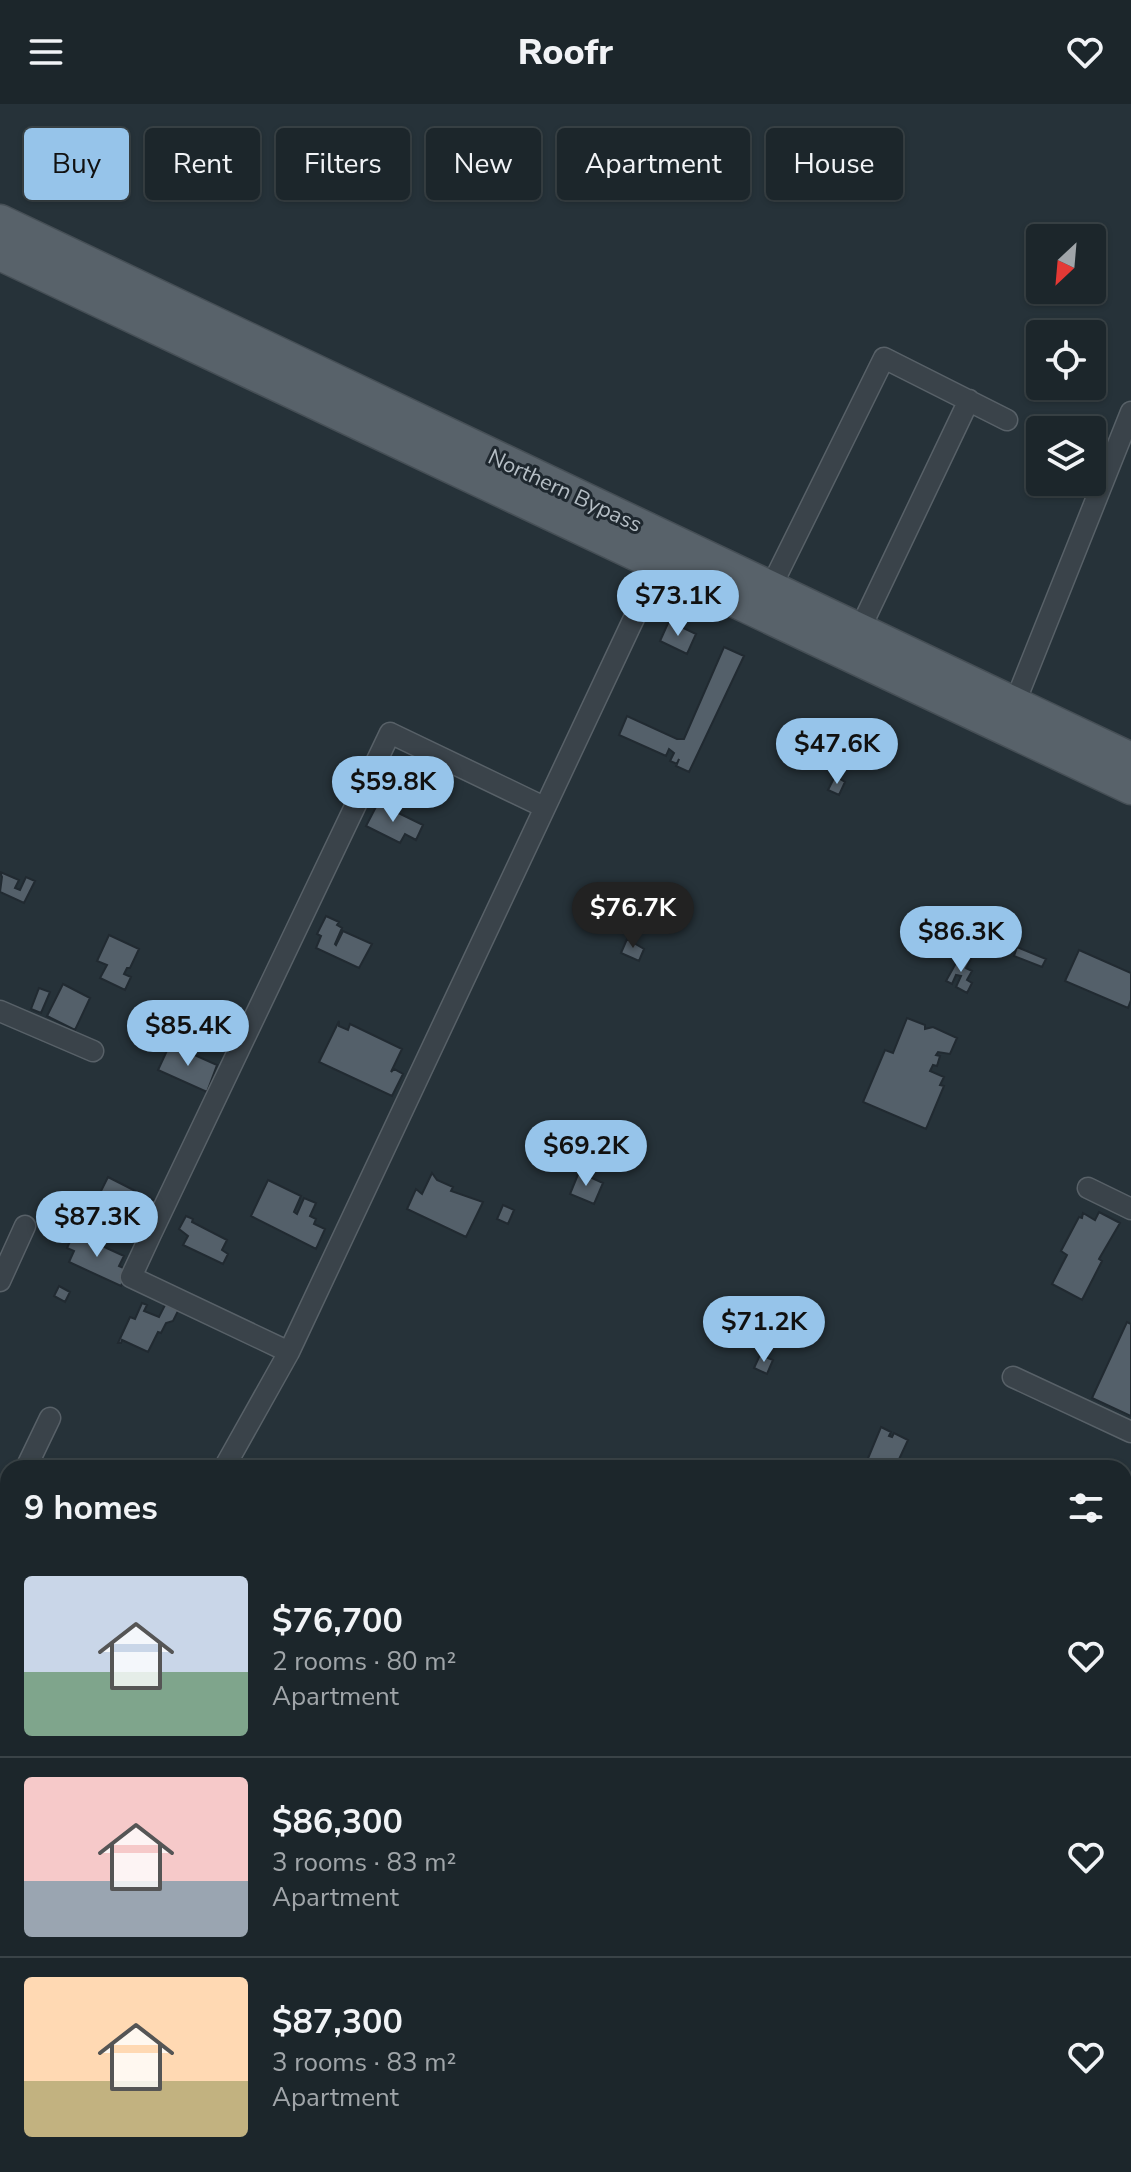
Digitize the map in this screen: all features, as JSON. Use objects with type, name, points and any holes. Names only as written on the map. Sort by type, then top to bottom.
[{"type":"main road","name":"Northern Bypass","points":[[0,221],[1131,759]]},
{"type":"main road","name":"Northern Bypass","points":[[0,254],[1131,788]]},
{"type":"street","points":[[770,589],[884,358],[1007,420]]},
{"type":"street","points":[[859,631],[969,400]]},
{"type":"street","points":[[1014,705],[1131,412]]},
{"type":"street","points":[[228,1460],[289,1352],[659,565]]},
{"type":"street","points":[[289,1352],[131,1277],[136,1266],[390,733],[544,807]]},
{"type":"street","points":[[0,1011],[93,1051]]},
{"type":"street","points":[[1088,1188],[1131,1209]]},
{"type":"street","points":[[0,1281],[8,1243],[25,1226]]},
{"type":"street","points":[[1013,1377],[1131,1432]]},
{"type":"street","points":[[30,1460],[50,1418]]},
{"type":"building","points":[[669,621],[696,634],[687,654],[660,641]]},
{"type":"building","points":[[724,647],[744,656],[689,772],[670,761],[674,753],[669,749],[666,756],[619,735],[627,716],[677,739],[684,739]]},
{"type":"building","points":[[835,776],[845,782],[839,795],[828,790]]},
{"type":"building","points":[[385,787],[396,793],[391,802],[380,796]]},
{"type":"building","points":[[378,803],[423,825],[416,840],[405,834],[400,843],[366,826]]},
{"type":"building","points":[[0,872],[19,880],[15,888],[20,890],[26,877],[35,881],[24,903],[0,892]]},
{"type":"building","points":[[326,916],[339,922],[337,925],[342,928],[336,945],[343,931],[372,944],[359,968],[316,948],[321,936],[317,934]]},
{"type":"building","points":[[109,935],[139,949],[124,974],[131,977],[125,990],[100,978],[107,965],[97,961]]},
{"type":"building","points":[[627,939],[644,949],[639,961],[621,953]]},
{"type":"building","points":[[1017,947],[1046,959],[1042,967],[1014,956]]},
{"type":"building","points":[[1079,950],[1131,973],[1128,1008],[1065,981]]},
{"type":"building","points":[[961,954],[971,959],[966,968],[972,971],[967,980],[972,983],[967,993],[956,987],[961,976],[956,975],[952,984],[946,981]]},
{"type":"building","points":[[63,984],[90,998],[75,1030],[47,1016]]},
{"type":"building","points":[[39,988],[50,992],[41,1013],[31,1009]]},
{"type":"building","points":[[907,1018],[925,1025],[925,1029],[933,1027],[957,1038],[950,1054],[938,1052],[937,1066],[933,1065],[930,1071],[944,1077],[940,1085],[944,1086],[926,1129],[863,1102],[885,1050],[893,1053]]},
{"type":"building","points":[[339,1021],[339,1026],[348,1030],[350,1024],[402,1049],[391,1072],[394,1069],[403,1074],[392,1096],[319,1062]]},
{"type":"building","points":[[170,1044],[217,1065],[207,1092],[158,1070]]},
{"type":"building","points":[[579,1172],[603,1183],[594,1204],[570,1194]]},
{"type":"building","points":[[432,1173],[437,1180],[453,1187],[451,1191],[483,1202],[466,1237],[407,1209],[416,1189],[422,1194]]},
{"type":"building","points":[[108,1177],[157,1202],[141,1228],[102,1209],[105,1203],[97,1199]]},
{"type":"building","points":[[268,1180],[301,1196],[294,1212],[297,1214],[304,1198],[316,1203],[310,1216],[316,1219],[314,1224],[325,1229],[316,1249],[251,1216]]},
{"type":"building","points":[[503,1205],[514,1210],[508,1224],[497,1219]]},
{"type":"building","points":[[1099,1212],[1120,1223],[1099,1259],[1102,1261],[1082,1300],[1052,1284],[1067,1255],[1061,1251],[1079,1217],[1082,1218],[1083,1213],[1095,1220]]},
{"type":"building","points":[[186,1216],[227,1240],[222,1250],[228,1254],[223,1264],[183,1245],[188,1236],[179,1229]]},
{"type":"building","points":[[74,1233],[124,1256],[119,1266],[128,1270],[121,1286],[69,1262],[74,1251],[67,1248]]},
{"type":"building","points":[[59,1286],[70,1292],[65,1302],[54,1296]]},
{"type":"building","points":[[142,1303],[147,1305],[144,1311],[159,1317],[166,1303],[179,1309],[173,1321],[166,1323],[161,1333],[158,1332],[148,1352],[122,1340],[118,1343],[130,1317],[135,1319]]},
{"type":"building","points":[[1127,1322],[1131,1324],[1131,1416],[1092,1398]]},
{"type":"building","points":[[760,1355],[773,1360],[767,1374],[754,1368]]},
{"type":"building","points":[[881,1427],[891,1432],[889,1436],[892,1437],[894,1433],[908,1440],[899,1460],[867,1460]]}]
